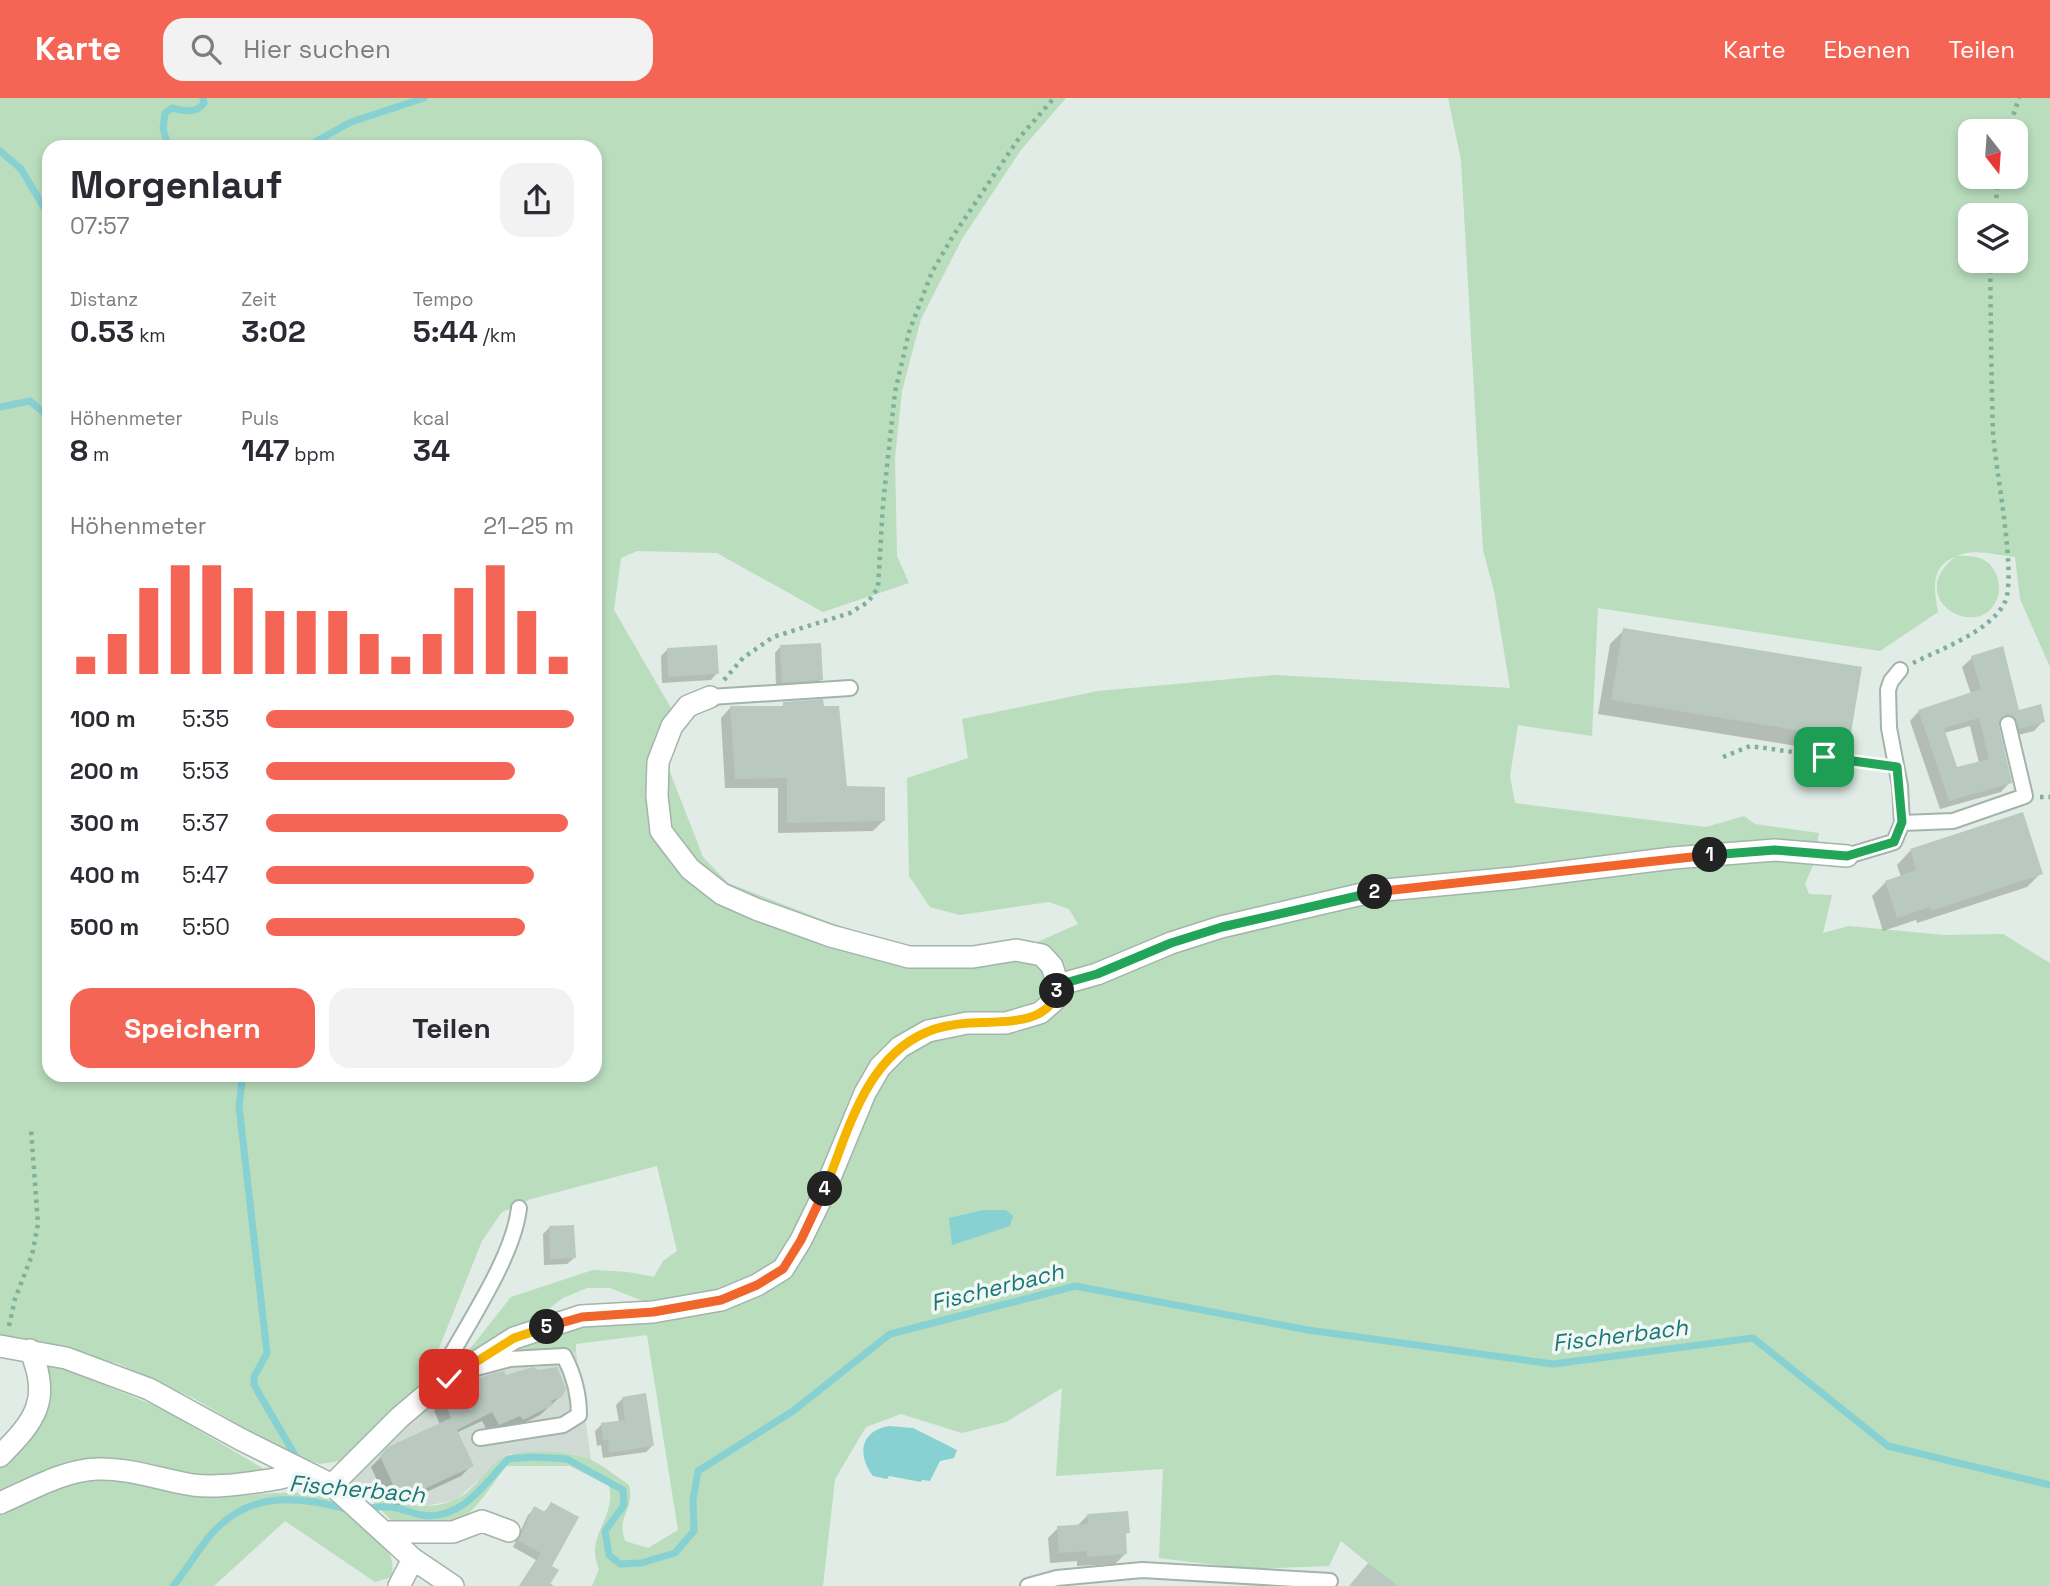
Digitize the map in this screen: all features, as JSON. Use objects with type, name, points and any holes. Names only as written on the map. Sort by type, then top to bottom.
[{"type":"street","points":[[340,1491],[400,1417],[432,1390],[514,1338],[582,1317],[653,1312],[721,1300],[757,1285],[783,1269],[822,1197],[865,1093],[880,1067],[900,1047],[928,1031],[967,1023],[1006,1023],[1040,1013],[1055,1000],[1058,985],[1052,966],[1042,955],[1016,950],[973,957],[909,957],[831,936],[756,909],[722,894],[690,869],[661,831],[657,796],[658,762],[672,726],[688,706],[710,697]]},
{"type":"street","points":[[1058,985],[1097,974],[1171,943],[1222,927],[1376,891],[1514,878],[1673,858],[1775,850],[1847,856]]},
{"type":"street","points":[[2,1346],[66,1358],[149,1389],[340,1491],[413,1559],[453,1586]]},
{"type":"street","points":[[0,1456],[23,1434],[40,1399],[38,1370],[30,1350]]},
{"type":"street","points":[[0,1503],[69,1474],[94,1469],[120,1470],[195,1485],[274,1480],[299,1470]]},
{"type":"street","points":[[381,1529],[453,1531],[482,1521],[509,1531]]},
{"type":"street","points":[[399,1586],[413,1559]]},
{"type":"lane","points":[[1847,856],[1894,842],[1902,822],[1897,767],[1889,728],[1888,690],[1900,670]]},
{"type":"lane","points":[[710,697],[850,688]]},
{"type":"lane","points":[[1902,822],[1953,821],[2025,796],[2008,724]]},
{"type":"lane","points":[[432,1390],[513,1236],[519,1208]]},
{"type":"lane","points":[[458,1374],[510,1359],[564,1356],[571,1369],[579,1397],[579,1415],[563,1425],[480,1438]]},
{"type":"lane","points":[[1028,1586],[1057,1578],[1142,1570],[1330,1581]]},
{"type":"path","points":[[710,697],[743,658],[773,637],[850,613],[868,602],[878,587],[880,532],[895,392],[909,332],[932,272],[953,236],[1018,138],[1054,98]]},
{"type":"path","points":[[2012,119],[2019,98]]},
{"type":"path","points":[[1900,670],[1977,630],[1995,616],[2006,600],[2009,574],[1993,434],[1990,273]]},
{"type":"path","points":[[1723,757],[1751,746],[1897,767]]},
{"type":"path","points":[[2,1346],[15,1299],[32,1255],[38,1224],[31,1129]]},
{"type":"shaded area","points":[[551,1351],[576,1352],[591,1460],[574,1454],[508,1454],[456,1500],[425,1506],[400,1505],[379,1499],[373,1502],[349,1480],[365,1460],[460,1378]]},
{"type":"green space","points":[[0,98],[1066,98],[1021,150],[962,239],[921,319],[902,391],[895,457],[897,556],[909,583],[823,612],[717,553],[637,551],[621,558],[614,610],[671,708],[654,750],[668,767],[703,857],[728,883],[826,921],[901,946],[962,948],[1010,941],[1035,943],[1078,924],[1069,909],[1049,902],[960,915],[930,907],[909,876],[907,778],[968,758],[962,719],[1098,691],[1275,675],[1510,688],[1494,591],[1483,550],[1461,160],[1448,98],[2050,98],[2050,667],[2020,599],[2015,557],[1978,552],[1957,556],[1982,559],[1994,570],[1999,593],[1990,610],[1977,617],[1964,617],[1951,611],[1941,601],[1937,588],[1941,573],[1955,557],[1941,566],[1938,573],[1935,595],[1938,612],[1880,651],[1598,608],[1592,736],[1518,725],[1510,776],[1515,803],[1706,827],[1744,816],[1755,824],[1819,833],[1814,863],[1805,884],[1809,894],[1832,895],[1823,933],[1849,926],[1944,935],[2003,934],[2050,963],[2050,1586],[1396,1586],[1341,1541],[1329,1566],[1247,1569],[1159,1558],[1163,1469],[1056,1476],[1062,1388],[1006,1422],[962,1433],[901,1414],[866,1427],[835,1479],[823,1586],[592,1586],[599,1569],[595,1546],[609,1507],[609,1486],[570,1466],[506,1466],[473,1509],[456,1520],[425,1525],[395,1524],[373,1502],[379,1499],[416,1506],[443,1504],[464,1494],[504,1457],[541,1452],[589,1459],[629,1485],[630,1501],[623,1525],[625,1541],[648,1548],[678,1530],[647,1335],[576,1344],[576,1352],[505,1352],[651,1304],[610,1288],[587,1288],[563,1298],[527,1325],[466,1354],[511,1297],[593,1270],[654,1277],[663,1261],[677,1251],[657,1166],[531,1199],[502,1212],[482,1241],[425,1383],[346,1460],[320,1464],[291,1456],[195,1399],[117,1363],[0,1339]]},
{"type":"green space","points":[[48,1365],[161,1408],[269,1472],[233,1478],[148,1467],[0,1494],[0,1465]]},
{"type":"green space","points":[[87,1480],[138,1483],[221,1495],[295,1493],[324,1497],[347,1510],[385,1547],[391,1557],[392,1577],[375,1582],[285,1521],[214,1586],[0,1586],[0,1514],[60,1486]]},
{"type":"water","points":[[983,1210],[1006,1210],[1013,1216],[1010,1226],[952,1245],[949,1218]]},
{"type":"water","points":[[889,1426],[913,1428],[957,1450],[954,1458],[940,1461],[930,1481],[873,1476],[865,1460],[864,1445],[872,1433]]},
{"type":"building","points":[[1623,628],[1862,667],[1850,739],[1611,700]]},
{"type":"building","points":[[821,643],[823,680],[782,683],[780,645]]},
{"type":"building","points":[[717,645],[719,674],[668,677],[667,648]]},
{"type":"building","points":[[2003,646],[2019,710],[2041,704],[2045,722],[2019,729],[2014,717],[2002,717],[1999,726],[2012,783],[1949,801],[1918,710],[1981,689],[1971,656]],"holes":[[[1979,718],[1989,759],[1957,767],[1944,728]]]},
{"type":"building","points":[[823,699],[824,706],[839,706],[847,786],[885,787],[885,821],[787,823],[787,778],[735,779],[730,706],[783,706],[783,702]]},
{"type":"building","points":[[2023,812],[2043,874],[1931,911],[1930,907],[1897,918],[1885,881],[1916,870],[1910,849]]},
{"type":"building","points":[[574,1225],[576,1258],[550,1259],[549,1226]]},
{"type":"building","points":[[533,1367],[538,1370],[557,1367],[566,1389],[562,1397],[551,1401],[553,1405],[523,1420],[520,1416],[499,1425],[492,1412],[457,1430],[474,1466],[400,1500],[380,1456],[388,1447],[451,1418],[443,1398],[456,1390],[490,1374],[504,1371],[506,1375]]},
{"type":"building","points":[[646,1393],[654,1446],[609,1453],[608,1440],[603,1440],[601,1423],[625,1420],[622,1397]]},
{"type":"building","points":[[551,1502],[579,1517],[552,1566],[559,1570],[549,1586],[520,1586],[541,1553],[518,1541],[534,1506],[545,1512]]},
{"type":"building","points":[[1128,1511],[1130,1533],[1126,1533],[1127,1554],[1087,1557],[1087,1551],[1059,1553],[1057,1526],[1088,1524],[1087,1514]]},
{"type":"building","points":[[1368,1563],[1398,1586],[1349,1586]]},
{"type":"waterway","points":[[166,140],[163,128],[165,113],[172,108],[185,111],[197,109],[204,103],[203,98]]},
{"type":"waterway","points":[[319,140],[351,122],[424,98]]},
{"type":"waterway","points":[[0,151],[21,169],[42,204]]},
{"type":"waterway","points":[[0,407],[30,401],[42,411]]},
{"type":"waterway","points":[[242,1082],[239,1106],[267,1353],[254,1377],[254,1385],[299,1462]]},
{"type":"waterway","name":"Fischerbach","points":[[363,1509],[390,1507],[435,1516],[448,1513],[471,1499],[508,1459],[567,1459],[623,1490],[624,1505],[605,1531],[609,1555],[620,1564],[641,1563],[675,1553],[694,1531],[693,1500],[698,1471],[793,1411],[890,1334],[1075,1286],[1308,1330],[1553,1364],[1753,1338],[1888,1446],[2050,1485]]},
{"type":"waterway","name":"Fischerbach","points":[[173,1586],[208,1538],[238,1512],[255,1504],[309,1501],[347,1509]]},
{"type":"route","points":[[449,1379],[514,1338],[582,1317],[653,1312],[721,1300],[757,1285],[783,1269],[822,1197],[865,1093],[880,1067],[900,1047],[928,1031],[967,1023],[1006,1023],[1040,1013],[1055,1000],[1058,985],[1097,974],[1171,943],[1222,927],[1376,891],[1514,878],[1673,858],[1775,850],[1847,856],[1894,842],[1902,822],[1897,767],[1824,757]]}]
